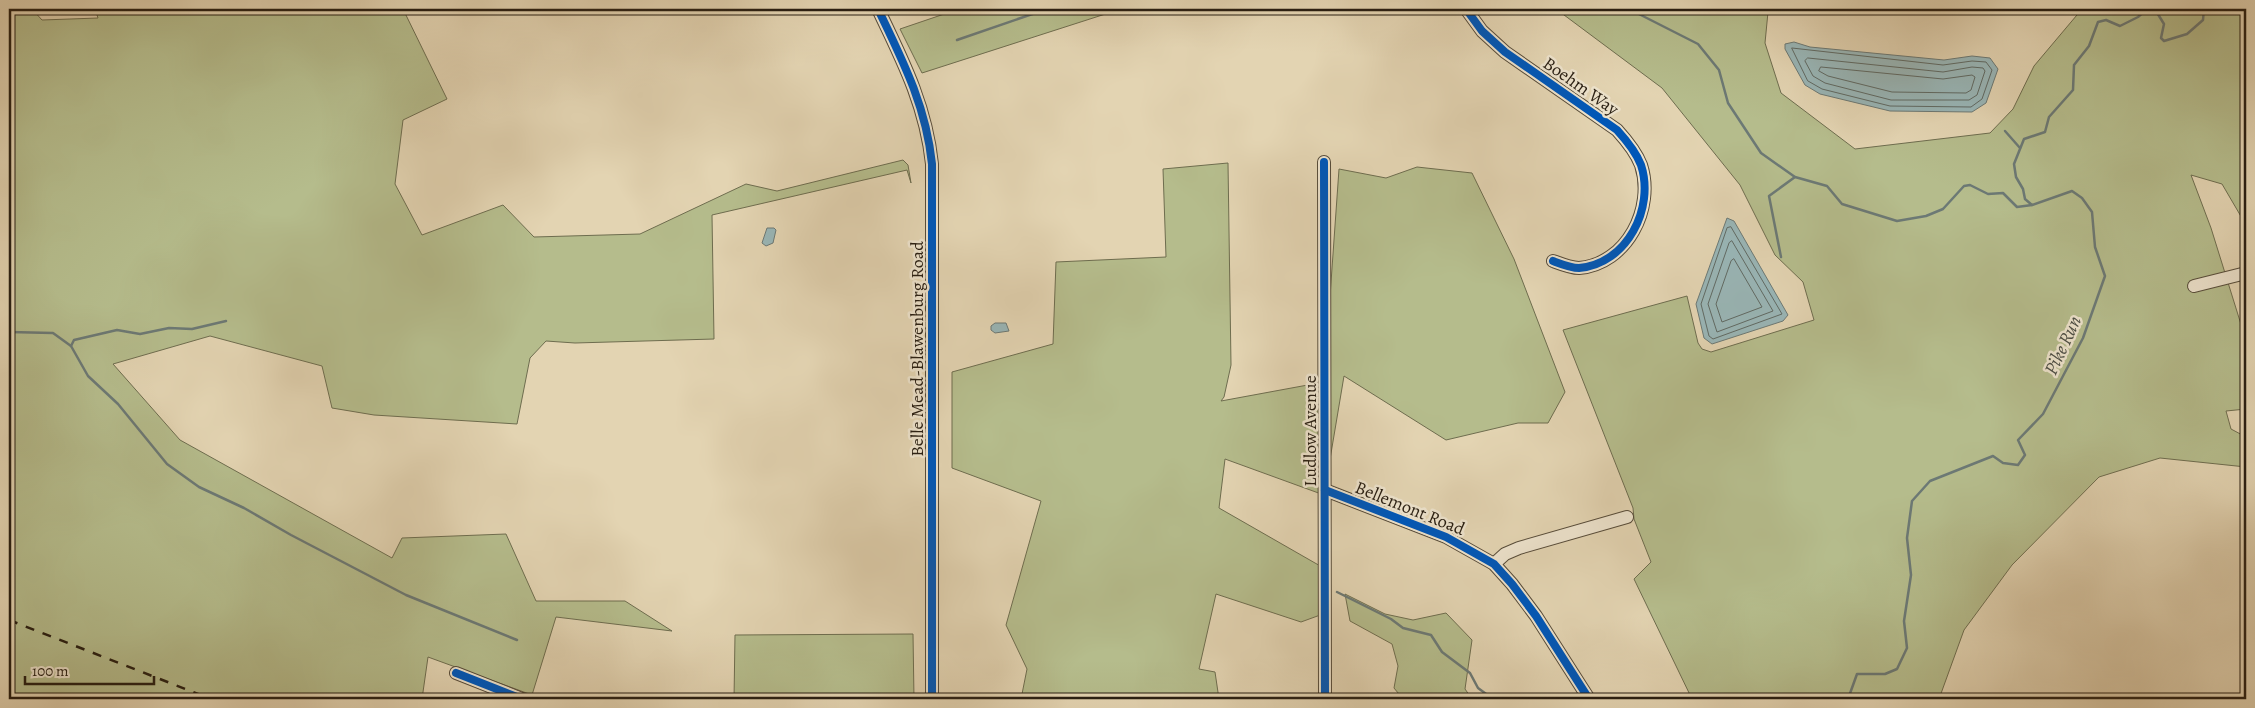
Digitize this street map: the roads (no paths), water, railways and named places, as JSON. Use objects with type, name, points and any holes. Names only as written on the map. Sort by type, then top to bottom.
[{"type":"street","name":"Belle Mead-Blawenburg Road","points":[[878,9],[919,98],[932,164],[932,699]]},
{"type":"street","name":"Boehm Way","points":[[1466,9],[1482,31],[1505,52],[1617,130],[1641,165],[1645,192],[1643,206],[1638,222],[1624,244],[1604,259],[1589,266],[1578,268],[1553,261]]},
{"type":"street","name":"Ludlow Avenue","points":[[1324,162],[1325,699]]},
{"type":"street","points":[[2194,286],[2246,273]]},
{"type":"street","name":"Bellemont Road","points":[[1325,490],[1446,538],[1494,564],[1536,616],[1589,699]]},
{"type":"street","points":[[1494,564],[1505,554],[1520,548],[1627,517]]},
{"type":"street","points":[[456,673],[522,699]]},
{"type":"water","points":[[1794,42],[1810,47],[1944,60],[1972,56],[1990,58],[1998,69],[1986,103],[1972,112],[1890,111],[1820,94],[1805,85],[1785,49],[1785,44]]},
{"type":"water","points":[[1727,218],[1734,221],[1788,315],[1783,321],[1712,344],[1704,338],[1696,304]]},
{"type":"water","points":[[767,228],[774,228],[776,230],[773,243],[766,246],[762,243]]},
{"type":"water","points":[[995,323],[1006,323],[1009,331],[995,333],[991,330],[991,326]]},
{"type":"waterway","points":[[957,40],[1047,9]]},
{"type":"waterway","points":[[1629,9],[1698,44],[1719,70],[1728,103],[1761,153],[1795,177],[1827,186],[1842,204],[1897,221],[1926,216],[1943,209],[1964,186],[1970,185],[1988,194],[2003,193],[2017,207],[2032,205]]},
{"type":"waterway","name":"Pike Run","points":[[1848,699],[1857,674],[1885,674],[1897,669],[1907,648],[1904,621],[1911,575],[1907,538],[1912,501],[1930,481],[1993,456],[2003,463],[2018,465],[2025,455],[2018,440],[2043,414],[2083,338],[2105,276],[2095,247],[2092,212],[2082,198],[2072,191],[2032,205],[2025,199],[2023,189],[2016,177],[2014,164],[2024,139],[2045,132],[2049,117],[2073,90],[2074,65],[2089,46],[2098,22],[2106,20],[2120,26],[2138,17],[2147,9]]},
{"type":"waterway","name":"Pike Run","points":[[2148,9],[2156,11],[2164,24],[2161,38],[2164,41],[2187,34],[2203,20],[2204,9]]},
{"type":"waterway","points":[[2005,131],[2020,148]]},
{"type":"waterway","points":[[1781,257],[1769,196],[1795,177]]},
{"type":"waterway","points":[[71,346],[74,340],[117,330],[140,334],[169,328],[192,329],[226,321]]},
{"type":"waterway","points":[[9,332],[53,333],[71,346],[88,376],[118,404],[167,464],[199,487],[244,508],[291,535],[406,595],[517,640]]},
{"type":"waterway","points":[[1337,592],[1391,619],[1403,628],[1431,635],[1442,652],[1470,673],[1478,688],[1493,699]]},
{"type":"railway","points":[[9,620],[211,699]]}]
